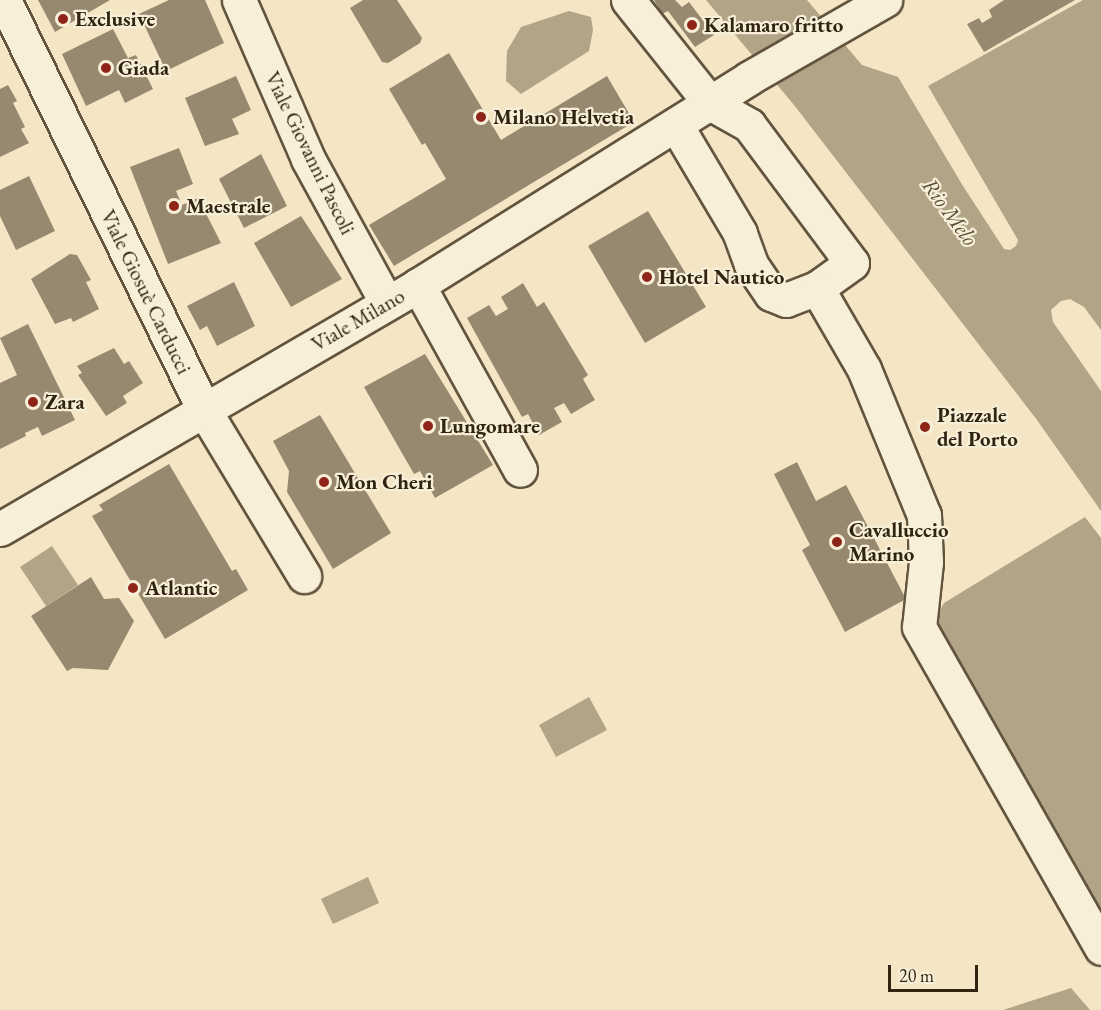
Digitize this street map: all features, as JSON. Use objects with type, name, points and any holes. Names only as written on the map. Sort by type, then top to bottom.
[{"type":"street","name":"Viale Giosuè Carducci","points":[[4,0],[204,410],[304,576]]},
{"type":"street","name":"Viale Giovanni Pascoli","points":[[239,0],[308,159],[387,303]]},
{"type":"street","points":[[628,0],[710,103],[749,125],[852,263],[817,288],[786,300],[771,294],[751,264],[740,233],[676,125]]},
{"type":"street","name":"Viale Milano","points":[[0,529],[418,285],[857,11]]},
{"type":"street","points":[[418,285],[520,470]]},
{"type":"street","points":[[817,288],[864,369],[924,515],[926,562],[919,627],[1101,948]]},
{"type":"water","name":"Rio Melo","points":[[706,0],[807,0],[862,65],[898,77],[963,186],[1004,249],[1010,250],[1016,246],[1018,240],[928,86],[1083,0],[1101,0],[1101,330],[1084,307],[1070,299],[1061,301],[1051,310],[1053,322],[1101,391],[1101,511],[1037,420],[794,105]]},
{"type":"water","points":[[569,11],[591,17],[593,30],[589,51],[521,94],[506,81],[507,51],[521,27]]},
{"type":"water","points":[[1085,517],[1101,538],[1101,911],[931,626],[944,603]]},
{"type":"water","points":[[52,546],[78,585],[46,606],[20,567]]},
{"type":"water","points":[[589,697],[607,730],[556,757],[539,725]]},
{"type":"water","points":[[368,877],[379,903],[333,924],[321,899]]},
{"type":"water","points":[[1071,988],[1090,1010],[1003,1010]]},
{"type":"building","name":"Exclusive","points":[[38,0],[110,0],[55,32]]},
{"type":"building","points":[[169,0],[205,0],[224,43],[166,71],[139,14]]},
{"type":"building","points":[[363,0],[397,0],[422,38],[420,43],[388,63],[382,62],[350,8]]},
{"type":"building","name":"Kalamaro fritto","points":[[654,0],[675,0],[682,7],[689,2],[714,35],[695,47],[668,11],[662,14]]},
{"type":"building","points":[[1004,0],[1075,0],[984,52],[967,24],[979,18],[982,23],[992,17],[989,10]]},
{"type":"building","name":"Giada","points":[[113,29],[128,58],[136,55],[153,89],[125,103],[119,90],[86,106],[62,54]]},
{"type":"building","points":[[449,53],[501,140],[607,76],[634,122],[394,266],[369,225],[446,179],[425,143],[422,145],[389,89]]},
{"type":"building","points":[[236,76],[251,110],[232,119],[239,134],[205,146],[185,98]]},
{"type":"building","points":[[8,85],[17,101],[13,103],[25,127],[21,129],[29,143],[0,157],[0,89]]},
{"type":"building","name":"Maestrale","points":[[179,148],[193,184],[176,191],[182,205],[198,198],[221,243],[168,264],[130,167]]},
{"type":"building","points":[[261,154],[287,206],[244,228],[219,179]]},
{"type":"building","points":[[29,176],[55,231],[16,250],[0,216],[0,190]]},
{"type":"building","name":"Hotel Nautico","points":[[648,211],[706,307],[645,343],[588,246]]},
{"type":"building","points":[[301,216],[342,279],[291,307],[254,243]]},
{"type":"building","points":[[70,254],[77,255],[91,280],[86,282],[99,309],[73,322],[71,318],[55,324],[31,279]]},
{"type":"building","points":[[234,282],[255,326],[217,346],[207,326],[200,330],[187,306]]},
{"type":"building","points":[[523,283],[537,307],[544,302],[588,375],[583,379],[595,400],[571,414],[564,403],[554,408],[562,422],[539,435],[528,414],[522,417],[467,318],[489,305],[496,316],[508,309],[501,297]]},
{"type":"building","name":"Zara","points":[[28,324],[75,420],[42,436],[38,427],[0,449],[0,383],[17,375],[0,338]]},
{"type":"building","points":[[114,348],[124,364],[129,361],[143,383],[123,396],[127,403],[106,416],[78,375],[82,373],[77,366]]},
{"type":"building","name":"Lungomare","points":[[425,354],[493,465],[435,498],[420,471],[414,474],[364,387]]},
{"type":"building","name":"Mon Cheri","points":[[320,415],[391,533],[333,569],[287,492],[289,471],[273,441]]},
{"type":"building","points":[[797,462],[816,501],[846,485],[906,599],[845,632],[802,550],[810,545],[774,474]]},
{"type":"building","points":[[169,464],[232,571],[236,569],[248,590],[165,639],[92,516],[103,510],[99,505]]},
{"type":"building","points":[[91,577],[104,599],[119,598],[134,621],[108,670],[73,668],[67,671],[31,616]]},
{"type":"place","name":"Exclusive","points":[[63,19]]},
{"type":"place","name":"Kalamaro fritto","points":[[692,25]]},
{"type":"place","name":"Giada","points":[[106,68]]},
{"type":"place","name":"Milano Helvetia","points":[[481,117]]},
{"type":"place","name":"Maestrale","points":[[174,206]]},
{"type":"place","name":"Hotel Nautico","points":[[647,277]]},
{"type":"place","name":"Zara","points":[[33,402]]},
{"type":"place","name":"Lungomare","points":[[428,426]]},
{"type":"place","name":"Piazzale del Porto","points":[[925,427]]},
{"type":"place","name":"Mon Cheri","points":[[324,482]]},
{"type":"place","name":"Cavalluccio Marino","points":[[837,542]]},
{"type":"place","name":"Atlantic","points":[[133,588]]}]
